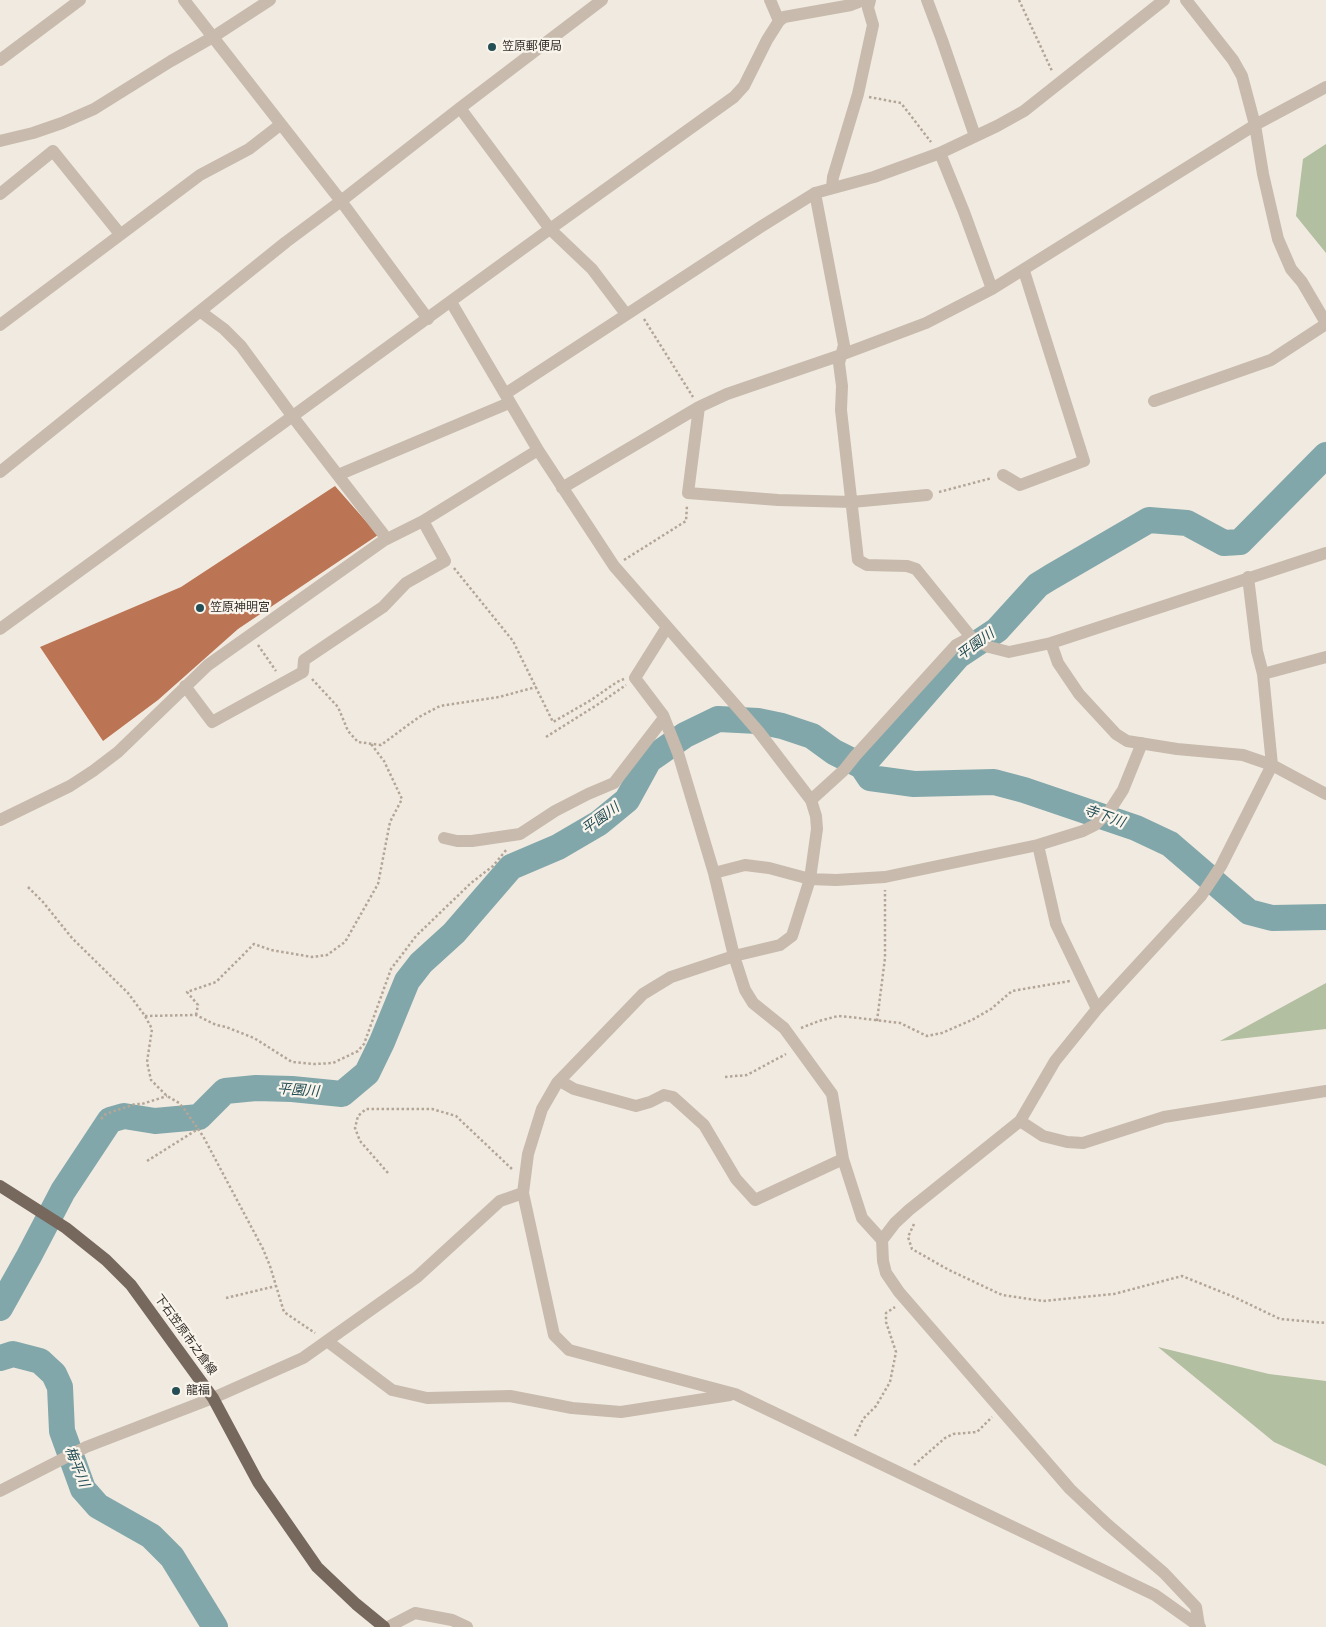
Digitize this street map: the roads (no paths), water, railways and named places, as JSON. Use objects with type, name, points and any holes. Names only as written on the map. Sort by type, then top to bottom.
[{"type":"main road","name":"下石笠原市之倉線","points":[[0,1186],[66,1228],[106,1260],[132,1285],[213,1398],[258,1482],[317,1567],[356,1604],[386,1627]]},
{"type":"street","points":[[0,60],[80,0]]},
{"type":"street","points":[[184,0],[341,201],[428,318]]},
{"type":"street","points":[[0,141],[48,128],[94,109],[270,0]]},
{"type":"street","points":[[0,472],[286,242],[602,0]]},
{"type":"street","points":[[770,0],[779,21]]},
{"type":"street","points":[[0,629],[734,97],[744,86],[767,40],[779,21],[784,17],[851,5],[864,0]]},
{"type":"street","points":[[832,188],[833,176],[858,94],[872,25],[868,8],[870,0]]},
{"type":"street","points":[[927,0],[975,136]]},
{"type":"street","points":[[338,475],[507,398],[626,314],[815,193],[874,177],[940,154],[1024,111],[1164,0]]},
{"type":"street","points":[[1154,402],[1271,360],[1326,323],[1302,282],[1291,269],[1278,239],[1263,174],[1255,125],[1242,76],[1233,60],[1186,0]]},
{"type":"street","points":[[562,488],[699,407],[727,394],[841,355],[926,323],[992,289],[1255,125],[1326,88]]},
{"type":"street","points":[[460,108],[550,230],[592,269],[626,314]]},
{"type":"street","points":[[0,325],[200,175],[249,149],[280,124]]},
{"type":"street","points":[[0,194],[53,151],[120,234]]},
{"type":"street","points":[[940,154],[964,212],[992,289]]},
{"type":"street","points":[[815,193],[844,345],[839,363],[841,410],[858,560],[867,566],[907,566],[916,569],[971,637],[989,647],[1009,652],[1051,643],[1326,552]]},
{"type":"street","points":[[1003,476],[1020,485],[1084,461],[1024,270]]},
{"type":"street","points":[[451,302],[538,450],[614,566],[759,732],[811,800],[816,816],[817,829],[810,879],[792,936],[780,945],[734,956],[671,977],[643,994],[560,1080],[542,1109],[528,1154],[523,1193],[554,1335],[569,1350],[735,1394],[1155,1595],[1200,1627]]},
{"type":"street","points":[[201,312],[224,329],[241,346],[387,539]]},
{"type":"street","points":[[699,407],[688,493],[778,500],[852,502],[927,495]]},
{"type":"street","points":[[0,820],[70,786],[93,771],[118,752],[208,664],[387,539],[423,522],[538,450]]},
{"type":"street","points":[[185,686],[212,722],[304,672],[304,660],[383,607],[406,583],[445,561],[423,522]]},
{"type":"street","points":[[1200,1627],[1196,1607],[1164,1573],[1107,1524],[1070,1488],[899,1292],[886,1273],[882,1261],[882,1240],[894,1223],[909,1210],[1020,1122],[1055,1061],[1097,1009],[1201,896],[1221,866],[1272,765],[1263,674],[1257,650],[1248,577]]},
{"type":"street","points":[[667,627],[635,678],[664,718],[670,730],[714,873],[734,956],[745,990],[753,1004],[784,1028],[832,1094],[843,1159],[862,1218],[882,1240]]},
{"type":"street","points":[[811,800],[844,770],[956,646],[971,637]]},
{"type":"street","points":[[1051,643],[1058,662],[1079,694],[1116,734],[1127,740],[1177,749],[1243,755],[1272,765],[1326,794]]},
{"type":"street","points":[[1263,674],[1326,657]]},
{"type":"street","points":[[444,838],[457,841],[472,841],[520,834],[555,811],[614,783],[664,718]]},
{"type":"street","points":[[714,873],[745,865],[769,868],[810,879],[836,880],[884,877],[1038,845],[1083,831],[1095,825],[1110,810],[1123,790],[1142,743]]},
{"type":"street","points":[[1038,845],[1056,924],[1097,1009]]},
{"type":"street","points":[[560,1080],[574,1089],[636,1106],[664,1095],[672,1097],[704,1125],[736,1179],[755,1200],[843,1159]]},
{"type":"street","points":[[1020,1122],[1044,1136],[1067,1142],[1082,1143],[1164,1117],[1326,1091]]},
{"type":"street","points":[[0,1491],[86,1447],[213,1398],[303,1358],[417,1277],[500,1202],[523,1193]]},
{"type":"street","points":[[327,1341],[392,1390],[427,1398],[510,1396],[572,1408],[621,1412],[735,1394]]},
{"type":"street","points":[[386,1627],[415,1613],[452,1620],[467,1627]]},
{"type":"waterway","name":"平園川","points":[[862,766],[958,656],[997,630],[1038,585],[1149,520],[1187,523],[1224,543],[1240,542],[1326,455]]},
{"type":"waterway","name":"平園川","points":[[0,1308],[63,1191],[110,1120],[124,1116],[155,1121],[199,1117],[225,1091],[256,1088],[292,1089],[342,1094],[367,1073],[407,981],[421,963],[454,933],[511,867],[558,847],[599,823],[627,800],[649,760],[685,735],[718,719],[758,721],[782,726],[812,736],[834,752],[862,766]]},
{"type":"waterway","name":"寺下川","points":[[862,766],[870,778],[914,784],[994,782],[1024,790],[1136,828],[1170,844],[1249,912],[1272,918],[1326,917]]},
{"type":"waterway","name":"梅平川","points":[[0,1358],[13,1354],[40,1361],[54,1374],[60,1387],[62,1431],[83,1489],[98,1506],[151,1536],[172,1557],[215,1627]]},
{"type":"place","name":"笠原郵便局","points":[[492,47]]},
{"type":"place","name":"笠原神明宮","points":[[200,608]]},
{"type":"place","name":"龍福","points":[[176,1391]]}]
